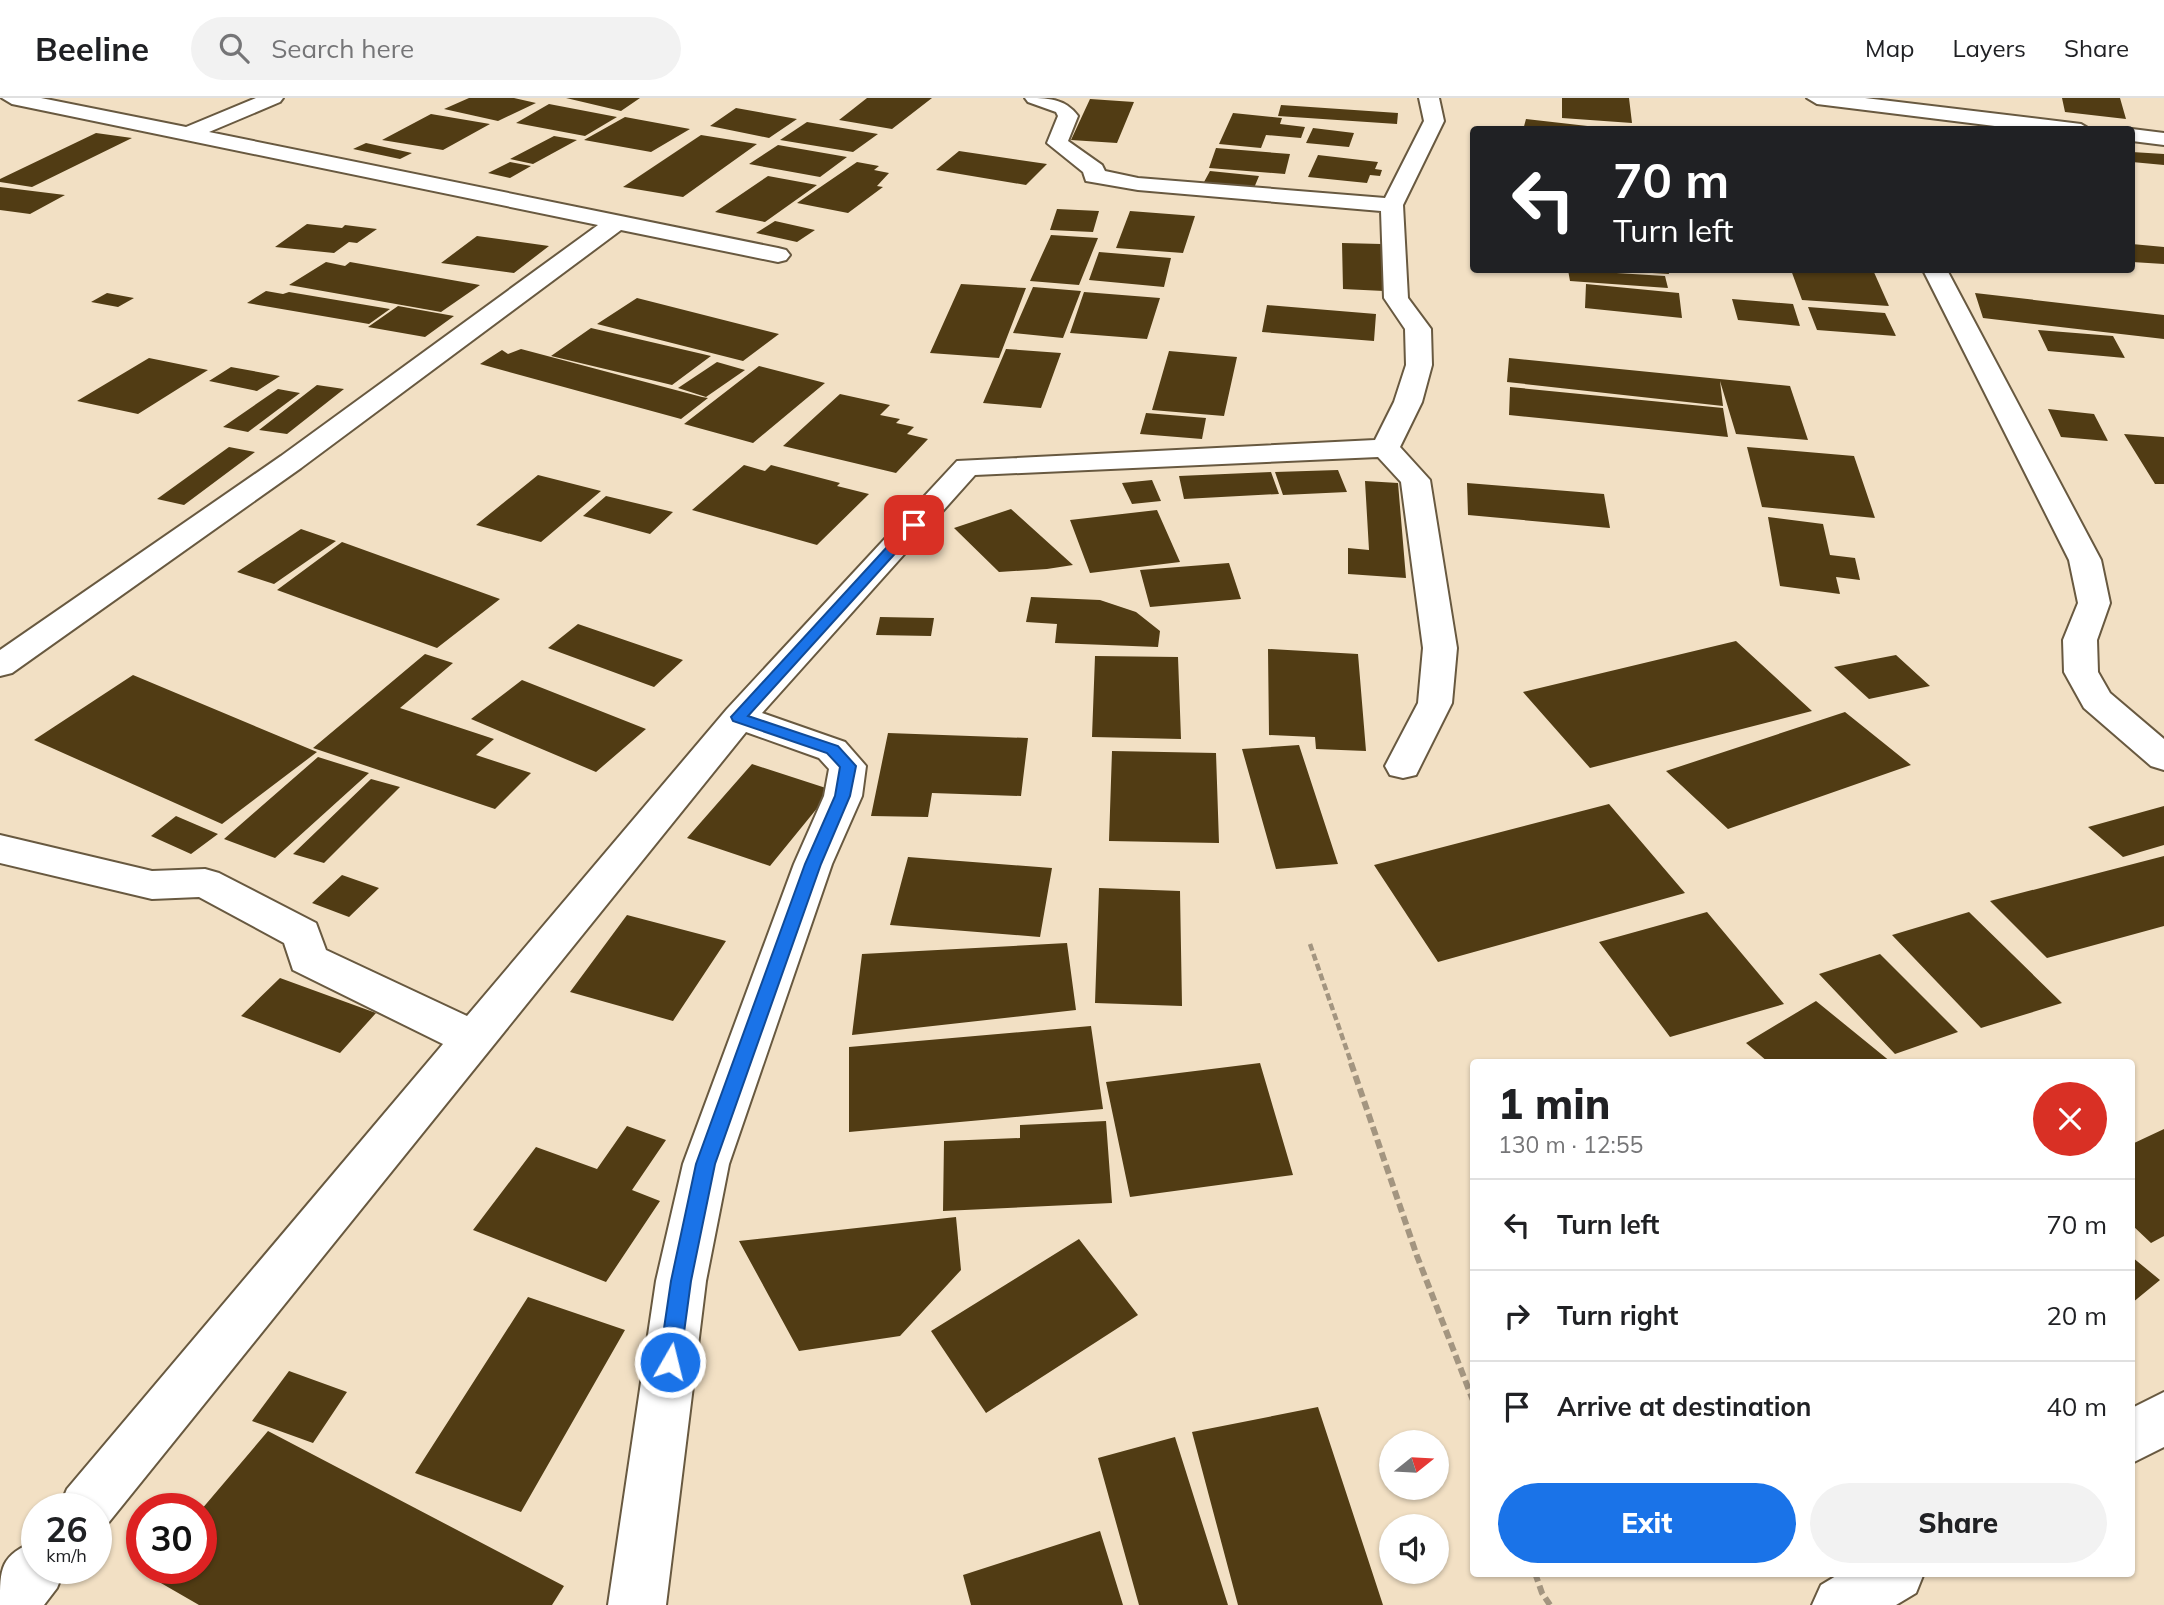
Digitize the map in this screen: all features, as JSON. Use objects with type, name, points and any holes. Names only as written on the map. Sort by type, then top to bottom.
[{"type":"street","points":[[12,98],[778,255]]},
{"type":"street","points":[[185,135],[273,98]]},
{"type":"street","points":[[1035,98],[1063,108],[1068,116],[1057,142],[1094,170],[1094,176],[1138,184],[1392,205]]},
{"type":"street","points":[[1385,448],[1408,402],[1419,365],[1418,329],[1396,298],[1392,205],[1434,121],[1429,98]]},
{"type":"street","points":[[1817,98],[2049,126]]},
{"type":"street","points":[[1844,100],[1858,123]]},
{"type":"street","points":[[2135,135],[2164,139]]},
{"type":"street","points":[[0,666],[291,463],[617,222]]},
{"type":"street","points":[[1936,273],[2085,560],[2094,603],[2080,640],[2081,672],[2096,699],[2164,758]]},
{"type":"street","points":[[98,1493],[738,717],[967,467],[1385,448],[1415,480],[1440,648],[1435,703],[1403,766]]},
{"type":"street","points":[[637,1605],[681,1281],[706,1164],[813,864],[842,796],[848,766],[832,750],[738,717]]},
{"type":"street","points":[[0,849],[152,885],[205,883],[302,934],[308,959],[474,1040]]},
{"type":"street","points":[[2135,1435],[2164,1418]]},
{"type":"street","points":[[1841,1605],[1889,1577]]},
{"type":"street","points":[[6,1605],[24,1584]]},
{"type":"path","points":[[1310,944],[1417,1256],[1470,1393]]},
{"type":"path","points":[[1536,1577],[1550,1605]]},
{"type":"building","points":[[469,98],[514,98],[536,103],[498,121],[444,109]]},
{"type":"building","points":[[566,98],[640,98],[621,111]]},
{"type":"building","points":[[867,98],[932,98],[892,129],[839,120]]},
{"type":"building","points":[[1562,98],[1629,98],[1632,123],[1562,118]]},
{"type":"building","points":[[2062,98],[2120,98],[2126,119],[2065,112]]},
{"type":"building","points":[[1090,99],[1134,102],[1117,143],[1071,140]]},
{"type":"building","points":[[549,104],[617,117],[585,136],[516,123]]},
{"type":"building","points":[[1281,105],[1398,113],[1397,124],[1278,116]]},
{"type":"building","points":[[736,108],[797,119],[769,138],[710,126]]},
{"type":"building","points":[[1233,113],[1282,118],[1280,124],[1305,127],[1301,138],[1266,135],[1261,148],[1219,144]]},
{"type":"building","points":[[431,114],[490,124],[443,150],[382,140]]},
{"type":"building","points":[[625,117],[690,129],[651,152],[584,140]]},
{"type":"building","points":[[1526,119],[1587,126],[1524,126]]},
{"type":"building","points":[[807,122],[878,134],[853,152],[780,140]]},
{"type":"building","points":[[1313,128],[1354,133],[1349,147],[1306,143]]},
{"type":"building","points":[[96,133],[132,138],[32,187],[0,182],[0,179]]},
{"type":"building","points":[[701,135],[757,144],[683,197],[623,187]]},
{"type":"building","points":[[554,136],[577,140],[533,164],[510,159]]},
{"type":"building","points":[[366,143],[412,153],[400,159],[353,149]]},
{"type":"building","points":[[778,145],[847,157],[820,177],[749,164]]},
{"type":"building","points":[[1216,148],[1290,154],[1285,174],[1209,168]]},
{"type":"building","points":[[959,151],[1047,164],[1026,185],[936,170]]},
{"type":"building","points":[[2135,152],[2164,154],[2164,165],[2135,162]]},
{"type":"building","points":[[1318,155],[1378,162],[1375,169],[1382,170],[1380,176],[1370,175],[1367,183],[1308,177]]},
{"type":"building","points":[[510,162],[531,166],[510,178],[488,173]]},
{"type":"building","points":[[857,162],[879,166],[874,170],[889,173],[877,186],[883,187],[848,213],[797,203]]},
{"type":"building","points":[[1210,171],[1259,176],[1254,188],[1204,182]]},
{"type":"building","points":[[768,176],[817,185],[765,222],[715,212]]},
{"type":"building","points":[[0,187],[65,195],[30,214],[0,210]]},
{"type":"building","points":[[1057,209],[1099,211],[1093,232],[1050,230]]},
{"type":"building","points":[[1130,211],[1195,216],[1183,253],[1116,248]]},
{"type":"building","points":[[775,221],[815,230],[797,242],[756,233]]},
{"type":"building","points":[[307,224],[377,229],[357,243],[349,242],[334,253],[275,247]]},
{"type":"building","points":[[1051,235],[1098,238],[1079,285],[1030,281]]},
{"type":"building","points":[[477,236],[549,246],[514,273],[441,263]]},
{"type":"building","points":[[1342,243],[1381,244],[1384,291],[1343,289]]},
{"type":"building","points":[[2135,244],[2164,247],[2164,264],[2135,262]]},
{"type":"building","points":[[1099,252],[1171,258],[1164,287],[1089,280]]},
{"type":"building","points":[[326,262],[345,266],[350,262],[480,285],[441,312],[289,285]]},
{"type":"building","points":[[1569,273],[1665,276],[1668,288],[1570,281]]},
{"type":"building","points":[[1792,273],[1874,273],[1889,306],[1802,300]]},
{"type":"building","points":[[961,284],[1026,288],[999,358],[930,353]]},
{"type":"building","points":[[1586,284],[1679,293],[1682,318],[1585,308]]},
{"type":"building","points":[[1033,287],[1081,291],[1063,338],[1013,333]]},
{"type":"building","points":[[266,291],[283,294],[289,292],[390,309],[369,324],[247,303]]},
{"type":"building","points":[[1084,292],[1160,298],[1147,339],[1070,333]]},
{"type":"building","points":[[107,293],[134,298],[118,307],[91,302]]},
{"type":"building","points":[[1975,293],[2164,315],[2164,339],[1983,318]]},
{"type":"building","points":[[637,298],[779,334],[743,361],[597,324]]},
{"type":"building","points":[[1732,299],[1793,304],[1800,326],[1738,320]]},
{"type":"building","points":[[1267,305],[1376,314],[1374,341],[1262,332]]},
{"type":"building","points":[[398,306],[454,316],[425,337],[368,327]]},
{"type":"building","points":[[1808,307],[1885,313],[1896,336],[1817,330]]},
{"type":"building","points":[[591,328],[711,356],[672,385],[551,356]]},
{"type":"building","points":[[2038,330],[2113,336],[2125,358],[2048,351]]},
{"type":"building","points":[[521,349],[708,398],[681,419],[480,364],[502,350],[508,354]]},
{"type":"building","points":[[1006,349],[1061,353],[1041,408],[983,403]]},
{"type":"building","points":[[1169,351],[1237,357],[1224,416],[1152,410]]},
{"type":"building","points":[[149,358],[208,370],[138,414],[77,401]]},
{"type":"building","points":[[1509,358],[1790,386],[1808,440],[1736,434],[1720,381],[1723,406],[1507,382]]},
{"type":"building","points":[[717,362],[745,370],[706,397],[678,388]]},
{"type":"building","points":[[759,366],[825,383],[753,443],[684,424]]},
{"type":"building","points":[[231,367],[280,376],[257,391],[209,381]]},
{"type":"building","points":[[317,385],[344,389],[287,434],[259,430]]},
{"type":"building","points":[[1510,387],[1723,408],[1728,437],[1509,415]]},
{"type":"building","points":[[278,389],[300,393],[248,432],[223,427]]},
{"type":"building","points":[[840,394],[890,405],[880,415],[900,419],[896,423],[914,427],[907,434],[928,439],[896,473],[783,446]]},
{"type":"building","points":[[2048,409],[2094,414],[2108,441],[2061,437]]},
{"type":"building","points":[[1146,413],[1206,418],[1202,439],[1140,434]]},
{"type":"building","points":[[2124,434],[2164,437],[2164,484],[2155,484]]},
{"type":"building","points":[[229,447],[255,452],[184,505],[157,499]]},
{"type":"building","points":[[1747,447],[1854,456],[1875,518],[1762,507]]},
{"type":"building","points":[[744,465],[765,471],[771,465],[840,483],[837,486],[869,494],[817,545],[692,510]]},
{"type":"building","points":[[1338,470],[1347,492],[1283,495],[1275,472]]},
{"type":"building","points":[[1271,472],[1279,494],[1184,499],[1179,476]]},
{"type":"building","points":[[538,475],[601,491],[541,542],[476,525]]},
{"type":"building","points":[[1152,480],[1161,501],[1132,504],[1122,483]]},
{"type":"building","points":[[1365,481],[1398,483],[1406,578],[1348,574],[1348,548],[1369,550]]},
{"type":"building","points":[[1467,483],[1604,494],[1610,528],[1468,515]]},
{"type":"building","points":[[606,496],[673,512],[650,534],[583,516]]},
{"type":"building","points":[[1011,509],[1073,565],[999,572],[954,528]]},
{"type":"building","points":[[1157,510],[1180,562],[1090,573],[1070,520]]},
{"type":"building","points":[[1768,517],[1823,524],[1830,555],[1855,558],[1860,580],[1836,577],[1840,594],[1780,586]]},
{"type":"building","points":[[301,529],[336,541],[274,584],[237,572]]},
{"type":"building","points":[[342,542],[500,599],[437,648],[277,590]]},
{"type":"building","points":[[1229,563],[1241,599],[1150,607],[1140,570]]},
{"type":"building","points":[[1031,597],[1100,600],[1136,612],[1160,631],[1158,647],[1055,643],[1057,624],[1026,622]]},
{"type":"building","points":[[880,617],[934,618],[931,636],[876,635]]},
{"type":"building","points":[[578,624],[683,660],[654,687],[548,648]]},
{"type":"building","points":[[1736,641],[1812,711],[1590,768],[1523,692]]},
{"type":"building","points":[[1268,649],[1358,654],[1366,751],[1316,749],[1315,737],[1269,735]]},
{"type":"building","points":[[425,654],[453,663],[400,708],[494,739],[476,755],[531,773],[495,809],[313,748]]},
{"type":"building","points":[[1896,655],[1930,686],[1869,699],[1834,667]]},
{"type":"building","points":[[1095,656],[1178,657],[1181,739],[1092,737]]},
{"type":"building","points":[[133,675],[317,752],[222,824],[34,740]]},
{"type":"building","points":[[522,680],[646,729],[596,772],[471,719]]},
{"type":"building","points":[[1845,712],[1911,765],[1728,829],[1666,771]]},
{"type":"building","points":[[888,733],[1028,738],[1021,796],[932,793],[928,817],[871,816]]},
{"type":"building","points":[[1299,745],[1338,864],[1276,869],[1242,749]]},
{"type":"building","points":[[1112,751],[1216,753],[1219,843],[1109,841]]},
{"type":"building","points":[[318,757],[369,773],[275,858],[224,839]]},
{"type":"building","points":[[752,764],[832,790],[770,866],[687,838]]},
{"type":"building","points":[[371,779],[400,787],[324,863],[293,854]]},
{"type":"building","points":[[1609,804],[1685,893],[1438,962],[1374,865]]},
{"type":"building","points":[[2164,806],[2164,845],[2123,857],[2088,827]]},
{"type":"building","points":[[176,816],[218,834],[191,854],[151,836]]},
{"type":"building","points":[[2164,856],[2164,926],[2047,958],[1990,901]]},
{"type":"building","points":[[908,857],[1052,868],[1040,937],[890,925]]},
{"type":"building","points":[[342,875],[379,888],[349,917],[312,903]]},
{"type":"building","points":[[1099,888],[1180,891],[1182,1006],[1095,1003]]},
{"type":"building","points":[[1707,912],[1784,1004],[1670,1037],[1599,942]]},
{"type":"building","points":[[1969,912],[2062,1003],[1981,1028],[1892,935]]},
{"type":"building","points":[[627,915],[726,941],[673,1021],[570,992]]},
{"type":"building","points":[[1067,943],[1076,1010],[852,1035],[862,954]]},
{"type":"building","points":[[1880,954],[1958,1032],[1895,1054],[1819,974]]},
{"type":"building","points":[[280,978],[376,1013],[340,1053],[241,1016]]},
{"type":"building","points":[[1816,1001],[1887,1059],[1765,1059],[1746,1043]]},
{"type":"building","points":[[1091,1026],[1103,1109],[849,1132],[849,1047]]},
{"type":"building","points":[[1260,1063],[1293,1175],[1130,1197],[1106,1082]]},
{"type":"building","points":[[1106,1121],[1112,1203],[943,1211],[944,1141],[1020,1138],[1020,1125]]},
{"type":"building","points":[[627,1126],[666,1140],[632,1190],[660,1201],[606,1282],[473,1230],[536,1147],[597,1169]]},
{"type":"building","points":[[2164,1129],[2164,1236],[2151,1243],[2135,1228],[2135,1143]]},
{"type":"building","points":[[956,1217],[961,1270],[900,1336],[799,1351],[739,1241]]},
{"type":"building","points":[[1079,1239],[1138,1315],[986,1413],[931,1331]]},
{"type":"building","points":[[2135,1259],[2160,1280],[2135,1301]]},
{"type":"building","points":[[528,1297],[625,1330],[521,1512],[415,1473]]},
{"type":"building","points":[[289,1371],[347,1392],[313,1443],[252,1421]]},
{"type":"building","points":[[1318,1407],[1383,1605],[1238,1605],[1192,1432]]},
{"type":"building","points":[[268,1431],[564,1586],[552,1605],[199,1605],[163,1584],[217,1584],[215,1493]]},
{"type":"building","points":[[1175,1437],[1228,1605],[1139,1605],[1098,1458]]},
{"type":"building","points":[[1100,1531],[1123,1605],[971,1605],[963,1575]]},
{"type":"route","points":[[670,1362],[681,1281],[706,1164],[813,864],[842,796],[848,766],[832,750],[738,717],[914,525]]}]
